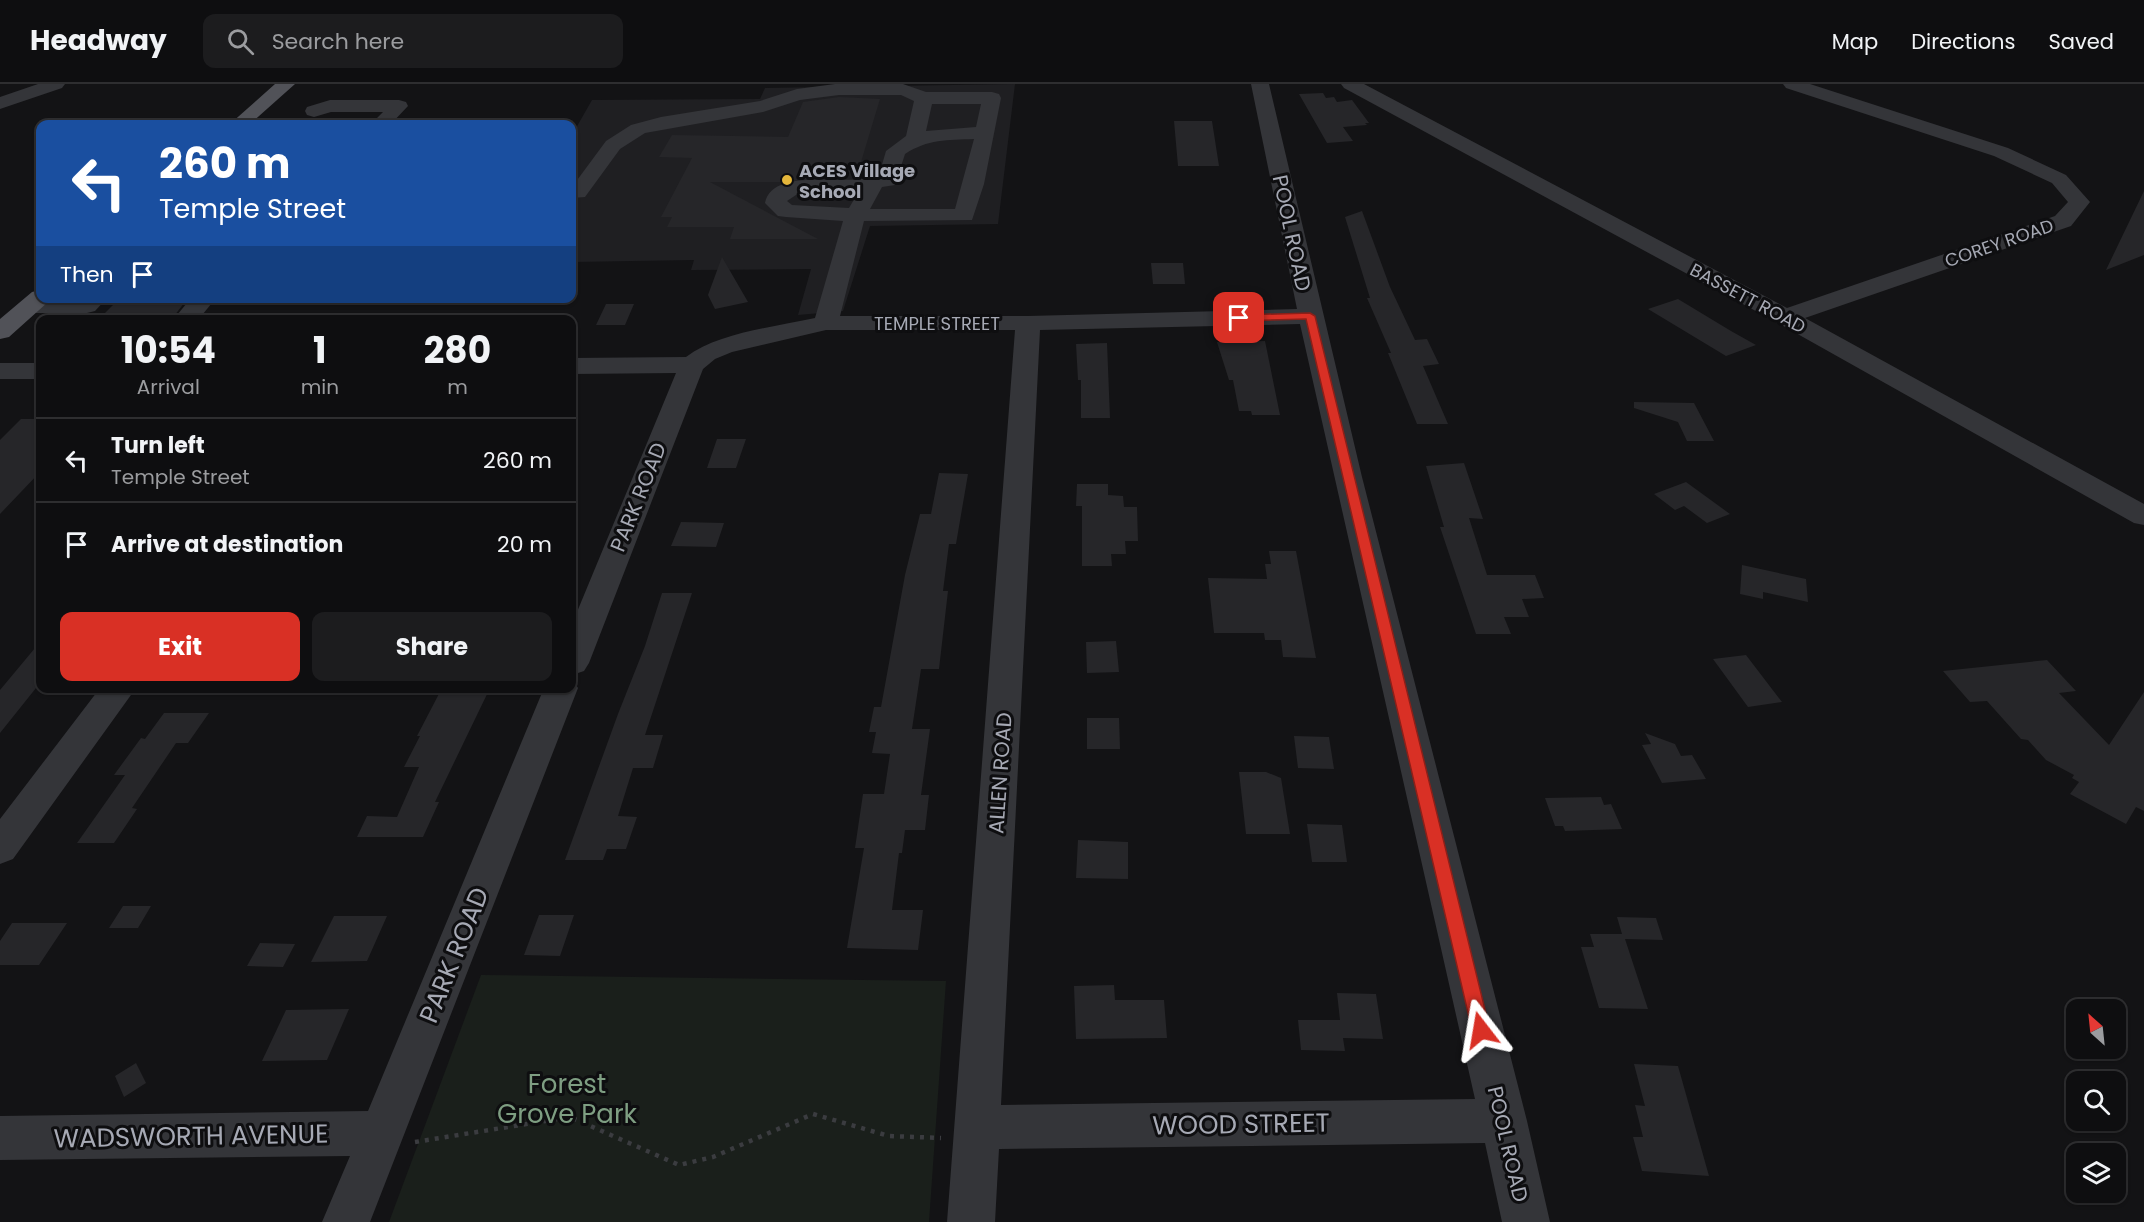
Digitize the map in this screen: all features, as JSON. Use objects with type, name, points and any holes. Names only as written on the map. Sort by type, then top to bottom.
[{"type":"main road","points":[[244,120],[286,84]]},
{"type":"main road","points":[[0,332],[35,302]]},
{"type":"street","points":[[0,104],[56,84]]},
{"type":"street","name":"POOL ROAD","points":[[1260,84],[1310,316],[1504,1121],[1526,1222]]},
{"type":"street","name":"BASSETT ROAD","points":[[1350,84],[1785,317],[2144,516]]},
{"type":"street","name":"COREY ROAD","points":[[1785,317],[2063,221],[2079,202],[2059,179],[2001,152],[1792,84]]},
{"type":"street","points":[[578,193],[613,145],[638,129],[661,123],[763,106],[797,95],[839,89],[903,90],[924,98],[992,98],[972,192],[964,215],[855,216],[786,211],[776,203],[777,196],[794,187],[873,185]]},
{"type":"street","points":[[915,139],[924,98]]},
{"type":"street","points":[[314,111],[330,106],[399,106],[385,120]]},
{"type":"street","points":[[826,323],[855,216],[874,181],[888,181],[896,151],[915,139],[943,134],[985,134]]},
{"type":"street","points":[[43,303],[85,308]]},
{"type":"street","points":[[189,315],[200,303]]},
{"type":"street","name":"TEMPLE STREET","points":[[692,365],[706,354],[724,346],[826,323],[1028,323],[1310,316]]},
{"type":"street","name":"ALLEN ROAD","points":[[971,1222],[1028,323]]},
{"type":"street","points":[[576,366],[692,365]]},
{"type":"street","name":"PARK ROAD","points":[[576,653],[692,365]]},
{"type":"street","points":[[0,371],[36,371]]},
{"type":"street","points":[[0,848],[115,693]]},
{"type":"street","name":"PARK ROAD","points":[[346,1222],[559,693]]},
{"type":"street","name":"WOOD STREET","points":[[978,1127],[1504,1121]]},
{"type":"street","name":"WADSWORTH AVENUE","points":[[0,1138],[379,1141]]},
{"type":"path","points":[[379,1141],[570,1117],[679,1165],[713,1157],[813,1114],[889,1136],[934,1139],[978,1127]]},
{"type":"shaded area","name":"ACES Village School","points":[[1015,84],[998,224],[870,226],[843,311],[798,315],[811,269],[691,270],[694,260],[576,262],[576,128],[592,100],[760,99],[765,88]]},
{"type":"green space","name":"Forest Grove Park","points":[[481,975],[946,981],[929,1222],[389,1222]]},
{"type":"building","points":[[1323,93],[1326,98],[1334,97],[1337,102],[1352,100],[1369,123],[1343,127],[1353,141],[1327,143],[1299,94]]},
{"type":"building","points":[[839,97],[880,99],[858,172],[832,172],[831,177],[784,182],[710,182],[818,239],[730,239],[734,227],[667,227],[672,217],[661,217],[692,158],[659,157],[672,135],[788,137],[803,102]]},
{"type":"building","points":[[1174,121],[1212,121],[1219,166],[1178,166]]},
{"type":"building","points":[[2144,191],[2144,255],[2106,270]]},
{"type":"building","points":[[1362,211],[1390,287],[1415,340],[1427,339],[1439,364],[1423,366],[1448,424],[1417,424],[1388,353],[1391,353],[1367,298],[1370,298],[1345,217]]},
{"type":"building","points":[[722,257],[748,302],[715,309],[708,295]]},
{"type":"building","points":[[1151,263],[1183,263],[1185,284],[1153,284]]},
{"type":"building","points":[[1678,299],[1756,345],[1726,356],[1648,309]]},
{"type":"building","points":[[115,303],[184,303],[175,315],[103,315]]},
{"type":"building","points":[[606,304],[634,304],[625,325],[596,325]]},
{"type":"building","points":[[1265,341],[1280,415],[1252,415],[1251,411],[1239,411],[1233,380],[1229,380],[1217,342]]},
{"type":"building","points":[[1107,343],[1110,418],[1081,418],[1081,380],[1078,380],[1076,344]]},
{"type":"building","points":[[1634,402],[1694,403],[1714,441],[1687,441],[1678,422],[1634,408]]},
{"type":"building","points":[[21,419],[36,419],[36,476],[0,514],[0,440]]},
{"type":"building","points":[[717,439],[746,439],[736,468],[707,468]]},
{"type":"building","points":[[1464,463],[1483,519],[1469,518],[1487,575],[1535,575],[1544,598],[1522,599],[1529,617],[1504,617],[1511,634],[1476,634],[1440,527],[1444,527],[1426,466]]},
{"type":"building","points":[[939,473],[968,474],[956,544],[949,544],[943,591],[948,591],[939,669],[921,669],[912,729],[930,729],[921,795],[929,795],[925,830],[905,830],[902,853],[899,853],[892,910],[923,910],[918,950],[847,948],[864,848],[855,848],[863,794],[884,794],[890,754],[872,753],[876,732],[869,732],[874,707],[881,707],[905,575],[920,514],[931,514]]},
{"type":"building","points":[[1686,482],[1730,514],[1707,523],[1684,506],[1675,510],[1654,494]]},
{"type":"building","points":[[1077,484],[1108,484],[1108,495],[1123,496],[1124,507],[1137,507],[1138,541],[1125,541],[1126,554],[1111,554],[1112,566],[1082,566],[1082,506],[1076,506]]},
{"type":"building","points":[[681,522],[724,523],[716,547],[671,546]]},
{"type":"building","points":[[1269,551],[1296,551],[1316,658],[1283,657],[1281,640],[1265,640],[1264,633],[1214,633],[1208,578],[1267,579],[1265,564],[1271,564]]},
{"type":"building","points":[[1742,565],[1806,579],[1808,602],[1763,592],[1763,599],[1740,594]]},
{"type":"building","points":[[662,593],[692,593],[645,735],[663,735],[653,768],[633,768],[618,816],[637,817],[626,849],[607,849],[603,860],[565,860],[645,646]]},
{"type":"building","points":[[1116,641],[1119,672],[1087,673],[1086,642]]},
{"type":"building","points":[[36,647],[36,688],[0,733],[0,690]]},
{"type":"building","points":[[1746,655],[1782,702],[1748,707],[1713,659]]},
{"type":"building","points":[[2047,660],[2076,691],[2059,693],[2109,745],[2144,692],[2144,811],[2136,807],[2126,824],[2070,794],[2079,782],[2072,778],[2074,775],[2046,760],[2028,740],[2021,739],[1987,701],[1970,702],[1943,671]]},
{"type":"building","points":[[439,693],[488,693],[435,802],[439,802],[423,837],[357,837],[367,816],[397,817],[419,767],[404,767],[420,736],[417,736]]},
{"type":"building","points":[[164,713],[209,713],[188,743],[176,743],[132,808],[137,809],[114,843],[77,843],[125,775],[114,775],[141,738],[145,739]]},
{"type":"building","points":[[1087,718],[1119,718],[1120,749],[1087,749]]},
{"type":"building","points":[[1645,733],[1675,744],[1681,756],[1692,755],[1706,779],[1662,783],[1642,745],[1651,744]]},
{"type":"building","points":[[1294,736],[1329,737],[1334,769],[1298,768]]},
{"type":"building","points":[[1239,772],[1266,772],[1281,778],[1290,834],[1246,834]]},
{"type":"building","points":[[1601,797],[1604,805],[1611,804],[1622,829],[1565,831],[1563,826],[1555,826],[1545,798]]},
{"type":"building","points":[[1307,824],[1342,825],[1347,862],[1312,862]]},
{"type":"building","points":[[1078,840],[1128,842],[1128,879],[1076,878]]},
{"type":"building","points":[[123,906],[151,906],[138,928],[109,928]]},
{"type":"building","points":[[539,915],[574,915],[560,956],[524,955]]},
{"type":"building","points":[[334,916],[387,916],[367,961],[311,962]]},
{"type":"building","points":[[1617,917],[1656,918],[1663,940],[1625,939],[1648,1009],[1599,1008],[1581,947],[1594,947],[1590,934],[1622,934]]},
{"type":"building","points":[[12,923],[67,923],[39,965],[0,965],[0,941]]},
{"type":"building","points":[[260,943],[295,944],[283,967],[247,966]]},
{"type":"building","points":[[1114,985],[1115,1000],[1164,1000],[1167,1038],[1076,1039],[1074,986]]},
{"type":"building","points":[[1337,993],[1376,994],[1383,1039],[1343,1038],[1345,1051],[1301,1050],[1298,1020],[1340,1020]]},
{"type":"building","points":[[349,1009],[327,1060],[262,1061],[286,1010]]},
{"type":"building","points":[[136,1063],[146,1083],[124,1097],[115,1076]]},
{"type":"building","points":[[1634,1064],[1678,1066],[1709,1176],[1642,1171],[1633,1137],[1643,1137],[1635,1105],[1645,1106]]},
{"type":"place","name":"ACES Village School","points":[[787,180]]},
{"type":"route","points":[[1239,318],[1310,316],[1481,1030]]}]
